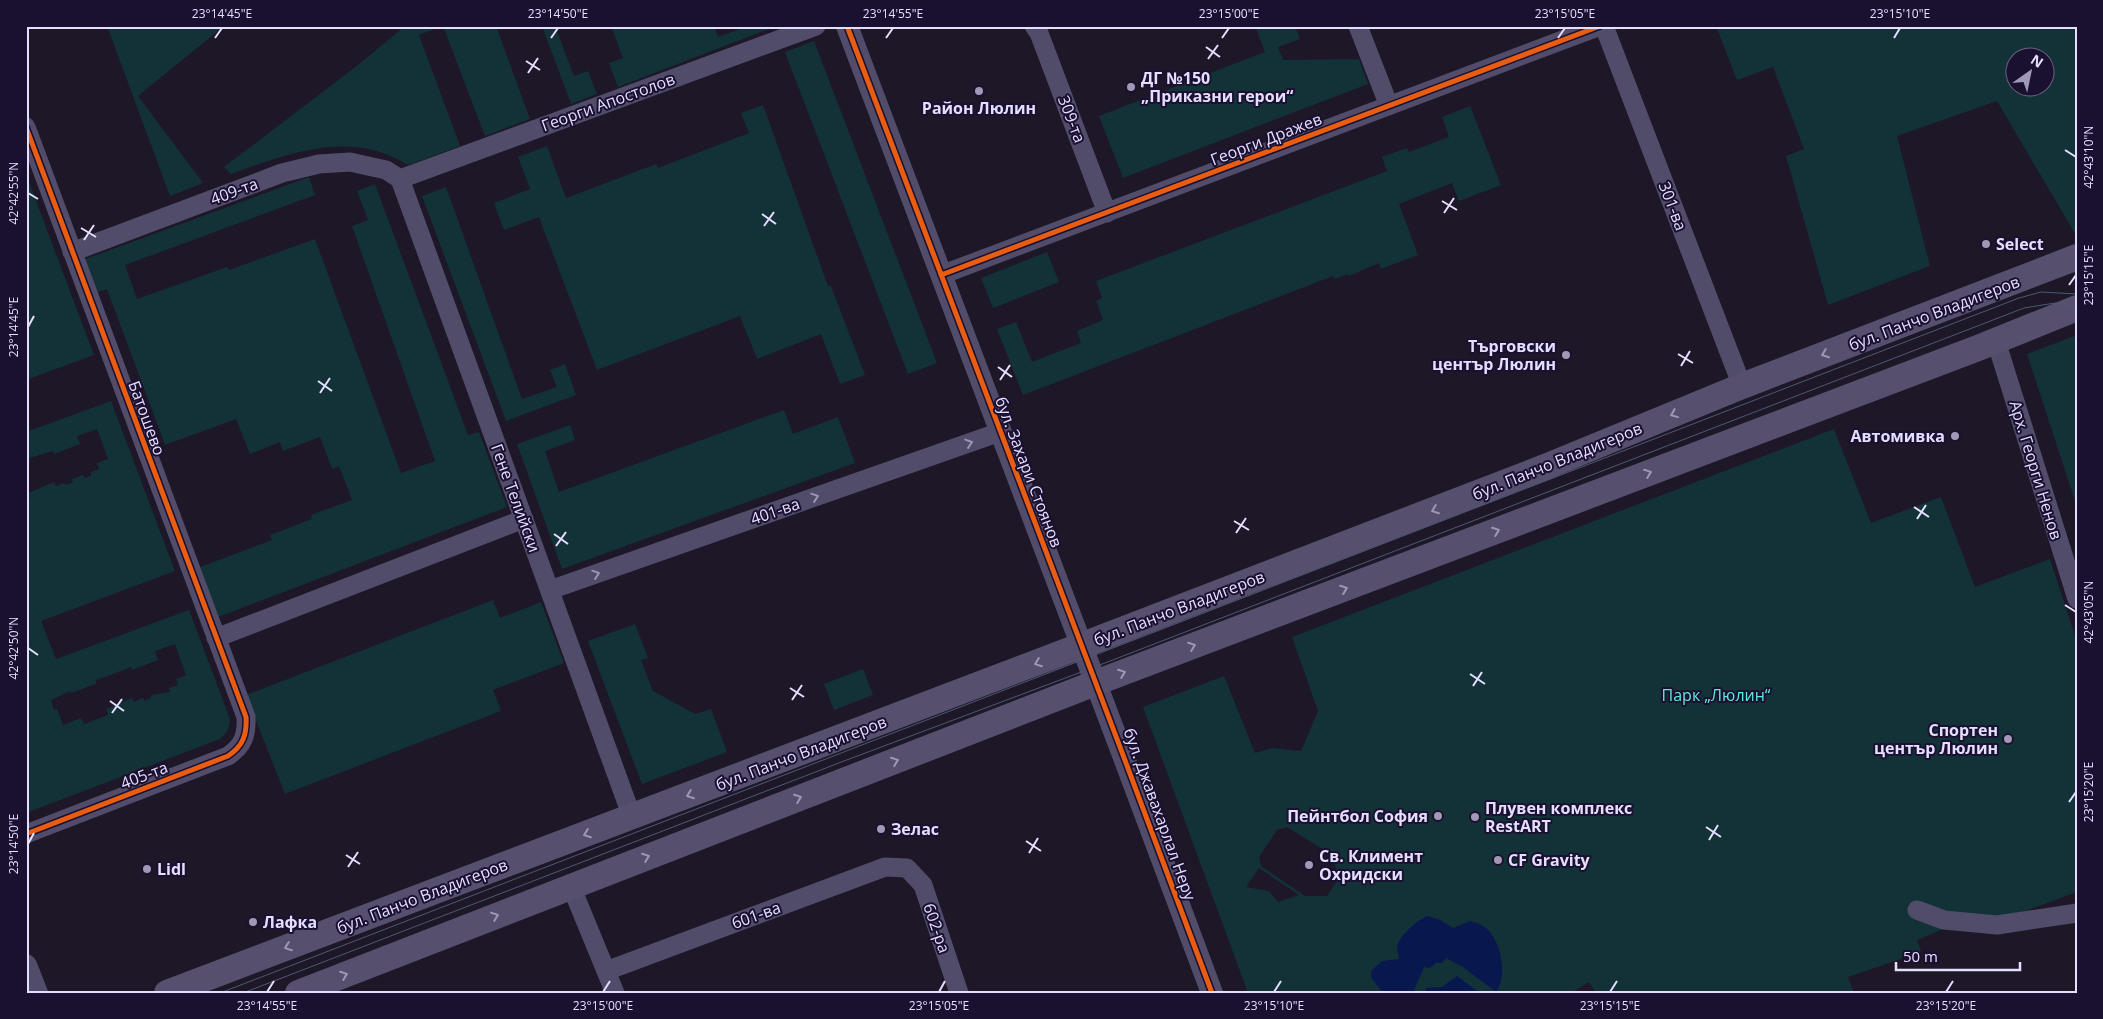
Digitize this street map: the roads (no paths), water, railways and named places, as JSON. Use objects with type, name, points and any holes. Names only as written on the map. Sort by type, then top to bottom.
[{"type":"main road","name":"бул. Панчо Владигеров","points":[[166,993],[1083,645],[1545,467],[1742,386],[2077,257]]},
{"type":"main road","points":[[298,993],[1098,682],[1996,341],[2077,308]]},
{"type":"street","name":"Георги Апостолов","points":[[400,179],[816,26]]},
{"type":"street","name":"бул. Захари Стоянов","points":[[847,26],[1000,432],[1083,645]]},
{"type":"street","name":"309-та","points":[[1034,26],[1040,36],[1107,213]]},
{"type":"street","points":[[1358,26],[1389,106]]},
{"type":"street","name":"Георги Дражев","points":[[941,275],[1600,26]]},
{"type":"street","name":"301-ва","points":[[1604,26],[1742,386]]},
{"type":"street","name":"Батошево","points":[[26,127],[246,717]]},
{"type":"street","name":"409-та","points":[[72,252],[282,173],[319,164],[350,162],[386,170],[400,179]]},
{"type":"street","name":"Гене Телийски","points":[[400,179],[632,817]]},
{"type":"street","name":"Арх. Георги Ненов","points":[[1996,341],[2077,599]]},
{"type":"street","name":"401-ва","points":[[550,590],[1000,432]]},
{"type":"street","points":[[216,638],[524,519]]},
{"type":"street","name":"бул. Джавахарлал Неру","points":[[1083,645],[1212,993]]},
{"type":"street","name":"405-та","points":[[26,834],[228,756],[238,750],[244,740],[247,729],[246,717]]},
{"type":"street","name":"601-ва","points":[[606,971],[885,867],[907,868]]},
{"type":"street","name":"602-ра","points":[[907,868],[923,885],[960,993]]},
{"type":"street","points":[[571,886],[615,993]]},
{"type":"street","points":[[1918,910],[1944,920],[1997,925],[2077,913]]},
{"type":"street","points":[[26,965],[37,993]]},
{"type":"tram line","points":[[220,993],[2019,298],[2041,292],[2077,294]]},
{"type":"tram line","points":[[243,993],[2024,308],[2055,303],[2077,307]]},
{"type":"place","name":"ДГ №150 „Приказни герои“","points":[[1131,87]]},
{"type":"place","name":"Район Люлин","points":[[979,91]]},
{"type":"place","name":"Select","points":[[1986,244]]},
{"type":"place","name":"Търговски център Люлин","points":[[1566,355]]},
{"type":"place","name":"Автомивка","points":[[1955,436]]},
{"type":"place","name":"Спортен център Люлин","points":[[2008,739]]},
{"type":"place","name":"Пейнтбол София","points":[[1438,816]]},
{"type":"place","name":"Плувен комплекс RestART","points":[[1475,817]]},
{"type":"place","name":"Зелас","points":[[881,829]]},
{"type":"place","name":"CF Gravity","points":[[1498,860]]},
{"type":"place","name":"Св. Климент Охридски","points":[[1309,865]]},
{"type":"place","name":"Lidl","points":[[147,869]]},
{"type":"place","name":"Лафка","points":[[253,922]]},
{"type":"park label","name":"Парк „Люлин“","points":[[1716,695]]}]
